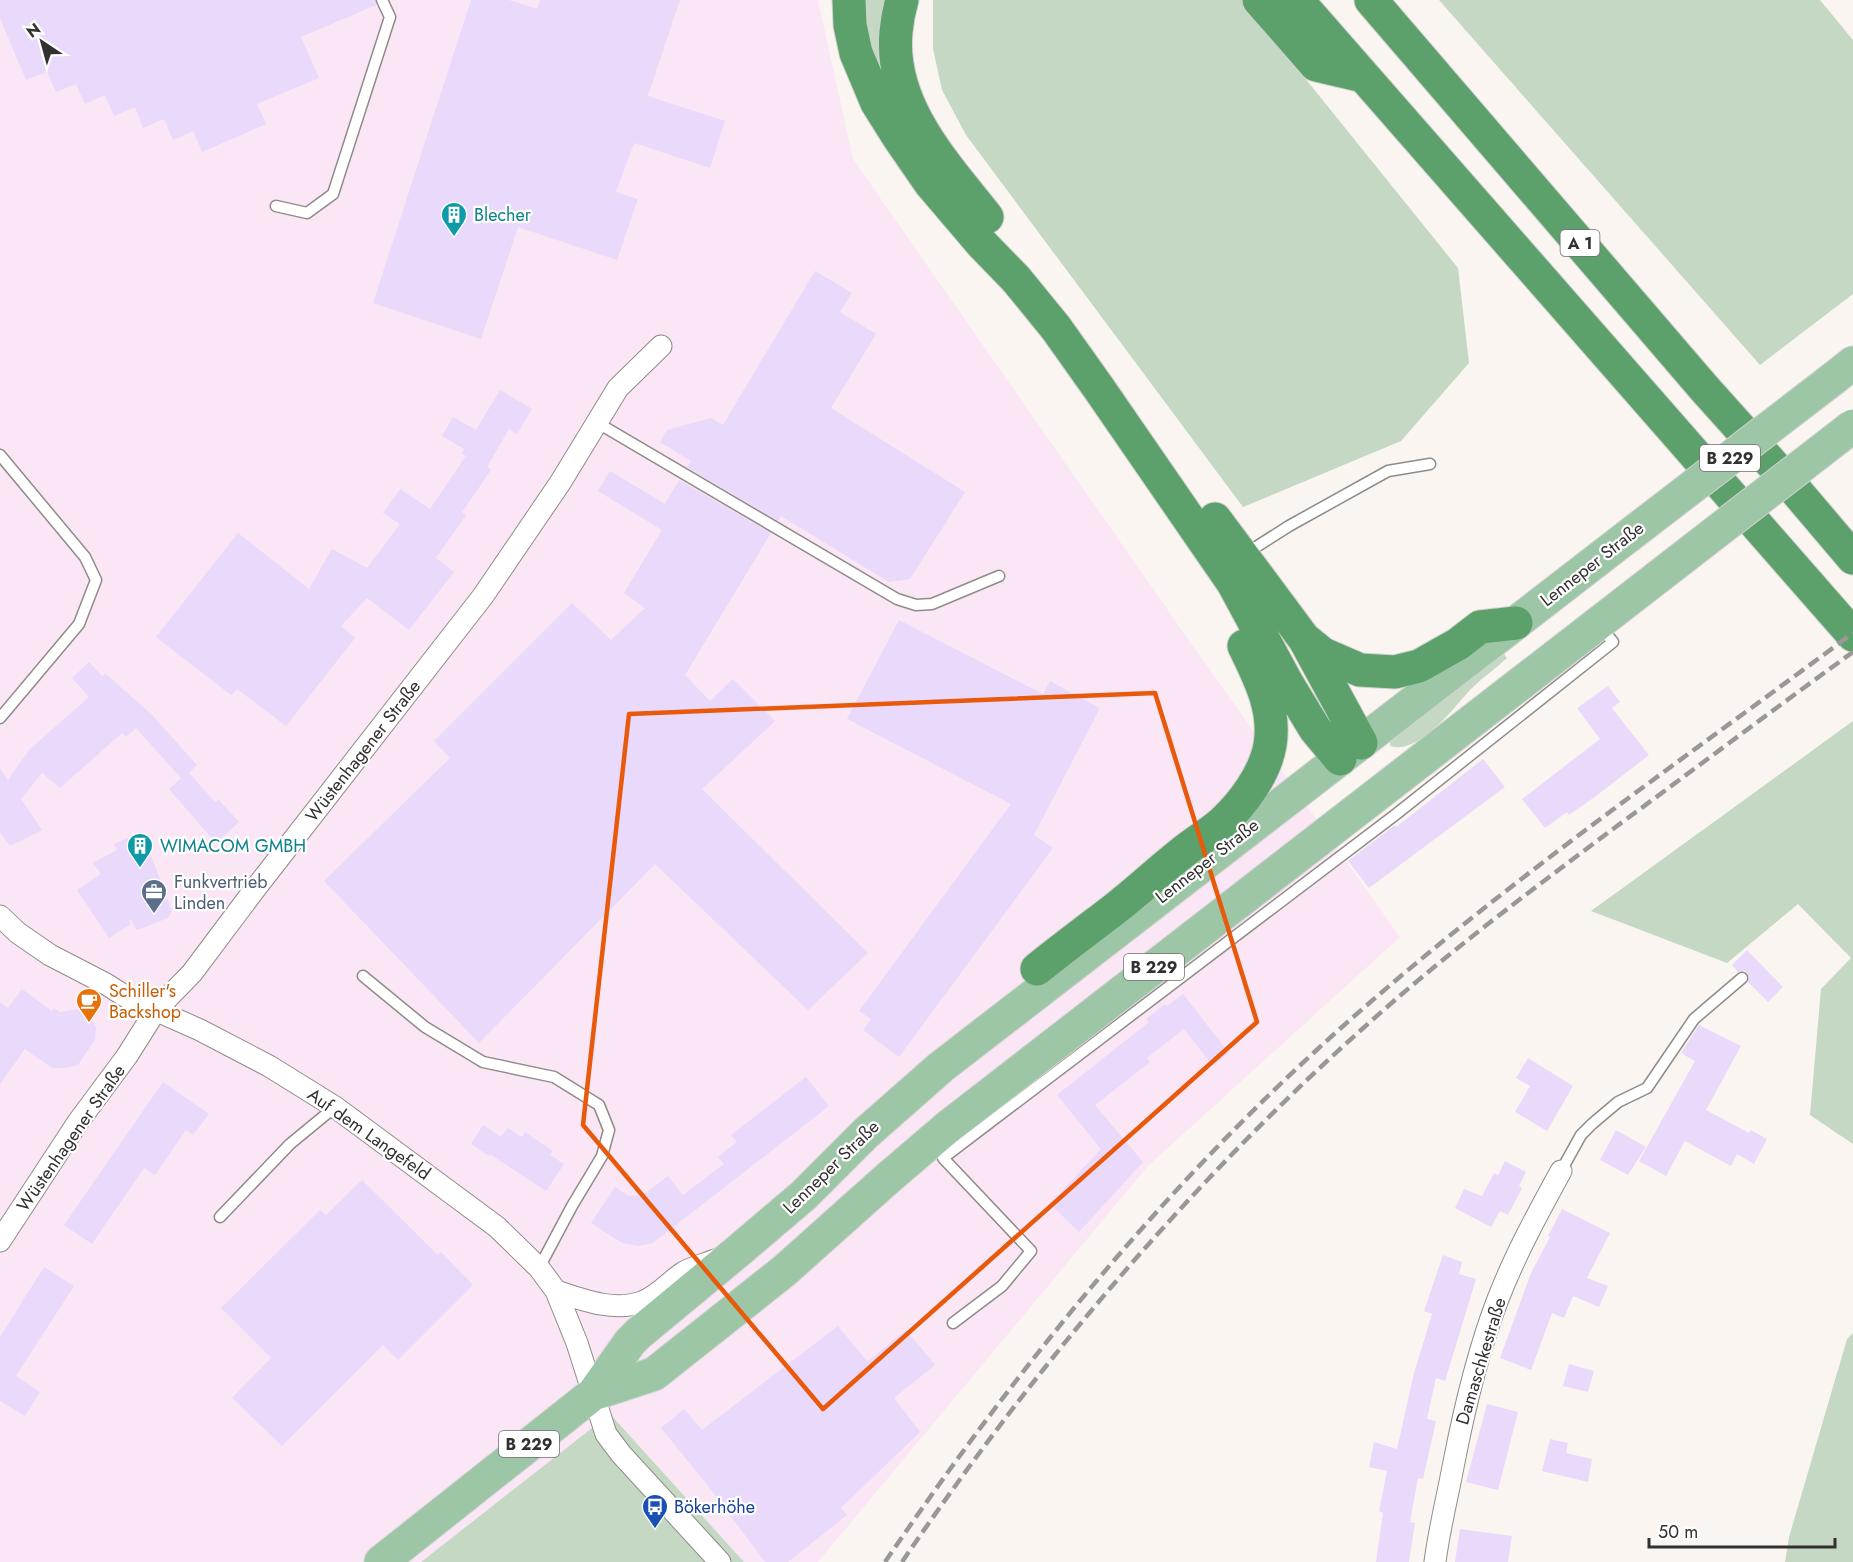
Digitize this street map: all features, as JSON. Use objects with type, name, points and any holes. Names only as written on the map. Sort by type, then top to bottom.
[{"type":"highway","points":[[849,0],[850,25],[856,53],[877,103],[930,183],[982,244],[1016,279],[1056,328],[1100,390],[1238,570],[1305,640],[1323,654],[1360,670],[1395,672],[1419,666],[1458,644],[1480,627],[1516,623]]},
{"type":"highway","points":[[902,0],[896,33],[898,70],[908,105],[918,125],[981,210],[1064,308],[1238,570],[1287,683],[1315,729],[1350,751]]},
{"type":"highway","points":[[1259,0],[1316,65],[1363,76]]},
{"type":"highway","points":[[1297,0],[1853,635]]},
{"type":"highway","name":"A 1","points":[[1371,0],[1853,558]]},
{"type":"highway","points":[[1036,969],[1223,822],[1250,791],[1260,774],[1269,748],[1270,710],[1262,683],[1243,644],[1238,570]]},
{"type":"highway","points":[[1305,640],[1350,751]]},
{"type":"main road","name":"Lenneper Straße","points":[[381,1562],[593,1394],[638,1334],[804,1195],[894,1108],[941,1067],[1843,370]]},
{"type":"main road","name":"Lenneper Straße","points":[[593,1394],[654,1374],[701,1338],[784,1271],[942,1131],[1853,426]]},
{"type":"main road","points":[[1350,751],[1380,793]]},
{"type":"main road","points":[[1020,1005],[1036,969]]},
{"type":"street","name":"Wüstenhagener Straße","points":[[0,1241],[78,1122],[127,1056],[156,1010],[192,973],[255,888],[483,596],[560,483],[618,388],[661,346]]},
{"type":"street","name":"Auf dem Langefeld","points":[[0,916],[18,933],[50,956],[106,984],[128,998],[200,1030],[269,1066],[335,1107],[497,1227],[539,1268],[556,1291],[578,1343],[606,1434],[720,1562]]},
{"type":"street","name":"Damaschkestraße","points":[[1435,1562],[1439,1530],[1467,1398],[1494,1310],[1529,1230],[1561,1171]]},
{"type":"street","points":[[556,1291],[586,1301],[613,1306],[631,1305],[656,1294],[685,1272],[737,1252]]},
{"type":"lane","points":[[276,206],[307,213],[333,194],[390,17],[382,0]]},
{"type":"lane","points":[[596,422],[897,599],[916,605],[932,604],[999,576]]},
{"type":"lane","points":[[0,455],[85,556],[96,580],[79,624],[0,718]]},
{"type":"lane","points":[[1238,570],[1289,526],[1388,471],[1430,464]]},
{"type":"lane","points":[[953,1323],[1002,1286],[1031,1251],[944,1158],[1395,815],[1613,642],[1597,624]]},
{"type":"lane","points":[[363,976],[425,1027],[483,1062],[554,1077],[599,1105],[609,1130],[602,1156],[539,1268]]},
{"type":"lane","points":[[1561,1171],[1581,1135],[1618,1102],[1647,1088],[1694,1019],[1742,978]]},
{"type":"lane","points":[[220,1217],[290,1144],[335,1107]]},
{"type":"highlighted area","points":[[1155,693],[1257,1022],[823,1409],[583,1125],[629,714]]},
{"type":"shaded area","points":[[0,0],[818,0],[853,159],[1195,649],[1400,937],[1148,1166],[818,1562],[744,1562],[610,1415],[421,1562],[0,1562]]},
{"type":"green space","points":[[862,0],[886,0],[891,94],[875,69]]},
{"type":"green space","points":[[933,0],[1242,0],[1458,268],[1469,363],[1401,441],[1243,507],[966,135],[942,90],[933,49]]},
{"type":"green space","points":[[1439,0],[1820,0],[1853,40],[1853,294],[1760,365]]},
{"type":"green space","points":[[1504,654],[1507,658],[1475,685],[1424,737],[1413,744],[1401,747],[1390,746],[1390,739]]},
{"type":"green space","points":[[1853,721],[1853,1144],[1810,1115],[1821,989],[1851,958],[1798,904],[1727,963],[1591,911]]},
{"type":"green space","points":[[1853,1333],[1853,1562],[1785,1562],[1789,1537],[1847,1339]]},
{"type":"green space","points":[[610,1414],[744,1562],[421,1562]]},
{"type":"building","points":[[0,0],[375,0],[376,5],[301,37],[319,78],[257,104],[266,124],[202,152],[193,131],[173,140],[164,119],[143,128],[135,107],[114,116],[105,95],[85,104],[76,84],[56,92],[47,72],[26,80],[0,18]]},
{"type":"building","points":[[471,0],[509,0],[537,9],[540,0],[680,0],[648,96],[725,121],[710,168],[634,143],[616,192],[638,199],[617,260],[518,227],[481,339],[373,303]]},
{"type":"building","points":[[815,271],[852,293],[840,312],[876,334],[831,408],[965,492],[910,579],[889,582],[781,516],[778,521],[687,467],[691,461],[660,442],[667,430],[711,418],[723,425]]},
{"type":"building","points":[[500,390],[532,409],[517,434],[509,429],[487,467],[491,470],[462,512],[466,515],[436,558],[454,572],[409,630],[367,598],[341,626],[355,638],[286,726],[237,689],[231,695],[156,637],[238,533],[309,589],[332,549],[367,568],[400,524],[383,513],[400,489],[430,509],[466,456],[462,453],[464,449],[442,436],[453,417],[476,430]]},
{"type":"building","points":[[610,471],[665,504],[679,480],[771,533],[685,675],[710,701],[733,679],[775,721],[702,789],[868,953],[808,1010],[655,864],[479,1043],[324,881],[450,758],[434,741],[572,603],[611,640],[645,608],[624,593],[662,530],[598,491]]},
{"type":"building","points":[[899,620],[1043,694],[1050,681],[1100,708],[1034,835],[1053,848],[899,1057],[863,1030],[871,1019],[859,1011],[1011,804],[847,719]]},
{"type":"building","points":[[89,662],[102,676],[106,674],[151,714],[197,765],[189,773],[215,802],[219,800],[239,822],[216,843],[169,789],[181,778],[136,728],[126,737],[122,733],[60,788],[42,773],[21,799],[42,830],[10,846],[0,832],[0,768],[8,780],[29,750],[89,697],[72,678]]},
{"type":"building","points":[[1608,686],[1620,702],[1612,708],[1649,755],[1569,815],[1567,812],[1545,828],[1522,799],[1600,739],[1577,708]]},
{"type":"building","points":[[1483,759],[1505,787],[1369,888],[1348,861],[1395,825],[1396,827]]},
{"type":"building","points":[[142,832],[164,890],[152,901],[166,896],[172,911],[168,918],[137,930],[131,920],[129,921],[131,924],[109,938],[77,890],[101,874],[93,863],[117,850],[114,844]]},
{"type":"building","points":[[1747,950],[1783,987],[1768,1002],[1748,982],[1747,973],[1738,972],[1732,965]]},
{"type":"building","points":[[22,989],[52,1011],[54,1008],[60,1012],[86,1008],[96,1027],[95,1040],[78,1065],[65,1068],[52,1068],[25,1049],[0,1084],[0,1002],[8,1008]]},
{"type":"building","points":[[1183,994],[1229,1053],[1213,1066],[1184,1029],[1147,1058],[1150,1062],[1095,1105],[1143,1162],[1079,1232],[1050,1204],[1101,1149],[1057,1095],[1149,1022],[1146,1019]]},
{"type":"building","points":[[1699,1025],[1741,1046],[1706,1110],[1749,1133],[1751,1130],[1767,1139],[1754,1164],[1737,1154],[1731,1166],[1685,1141],[1666,1176],[1639,1161],[1695,1061],[1681,1053]]},
{"type":"building","points":[[1528,1058],[1573,1086],[1547,1131],[1515,1112],[1530,1086],[1516,1078]]},
{"type":"building","points":[[806,1077],[829,1106],[653,1243],[638,1246],[622,1243],[591,1223],[615,1187],[629,1196],[643,1195],[668,1176],[683,1195],[724,1164],[718,1157],[737,1142],[731,1135]]},
{"type":"building","points":[[163,1082],[209,1114],[193,1135],[186,1130],[155,1175],[144,1168],[92,1244],[64,1225]]},
{"type":"building","points":[[483,1125],[501,1137],[508,1128],[522,1137],[525,1132],[553,1151],[550,1155],[564,1164],[546,1191],[471,1144]]},
{"type":"building","points":[[1616,1130],[1646,1147],[1628,1175],[1600,1160]]},
{"type":"building","points":[[1505,1161],[1526,1172],[1519,1186],[1522,1188],[1508,1215],[1500,1211],[1491,1227],[1455,1208],[1464,1189],[1482,1196],[1494,1173],[1498,1175]]},
{"type":"building","points":[[362,1180],[438,1255],[441,1252],[473,1285],[398,1360],[383,1345],[282,1446],[232,1398],[271,1358],[221,1308],[320,1210],[326,1215]]},
{"type":"building","points":[[1562,1209],[1610,1233],[1587,1278],[1608,1286],[1599,1307],[1573,1296],[1564,1318],[1552,1313],[1531,1370],[1500,1358],[1531,1273]]},
{"type":"building","points":[[1443,1255],[1462,1262],[1459,1274],[1476,1279],[1445,1381],[1436,1378],[1427,1419],[1436,1421],[1423,1479],[1418,1478],[1410,1522],[1415,1523],[1409,1562],[1376,1562],[1383,1513],[1379,1511],[1387,1471],[1369,1467],[1374,1442],[1397,1449],[1414,1373],[1432,1314],[1424,1311]]},
{"type":"building","points":[[44,1267],[74,1286],[16,1376],[40,1392],[25,1416],[0,1401],[0,1337]]},
{"type":"building","points":[[838,1326],[868,1361],[906,1330],[935,1365],[894,1398],[920,1432],[841,1508],[847,1515],[788,1562],[765,1562],[661,1428],[684,1409],[702,1430]]},
{"type":"building","points":[[1569,1364],[1594,1371],[1588,1392],[1563,1386]]},
{"type":"building","points":[[1487,1404],[1518,1412],[1498,1490],[1466,1482]]},
{"type":"building","points":[[1550,1439],[1568,1443],[1566,1453],[1592,1459],[1588,1482],[1542,1471]]},
{"type":"building","points":[[1460,1529],[1512,1536],[1508,1562],[1455,1562]]},
{"type":"railway","points":[[885,1562],[986,1421],[1093,1286],[1149,1220],[1269,1095],[1332,1036],[1457,929],[1588,828],[1853,633]]},
{"type":"railway","points":[[902,1562],[956,1484],[1013,1408],[1133,1262],[1197,1191],[1331,1057],[1402,994],[1508,908],[1853,652]]},
{"type":"place","name":"Blecher","points":[[454,238]]},
{"type":"place","name":"WIMACOM GMBH","points":[[140,869]]},
{"type":"place","name":"Funkvertrieb Linden","points":[[154,915]]},
{"type":"place","name":"Schiller's Backshop","points":[[89,1024]]},
{"type":"place","name":"Bökerhöhe","points":[[655,1530]]}]
